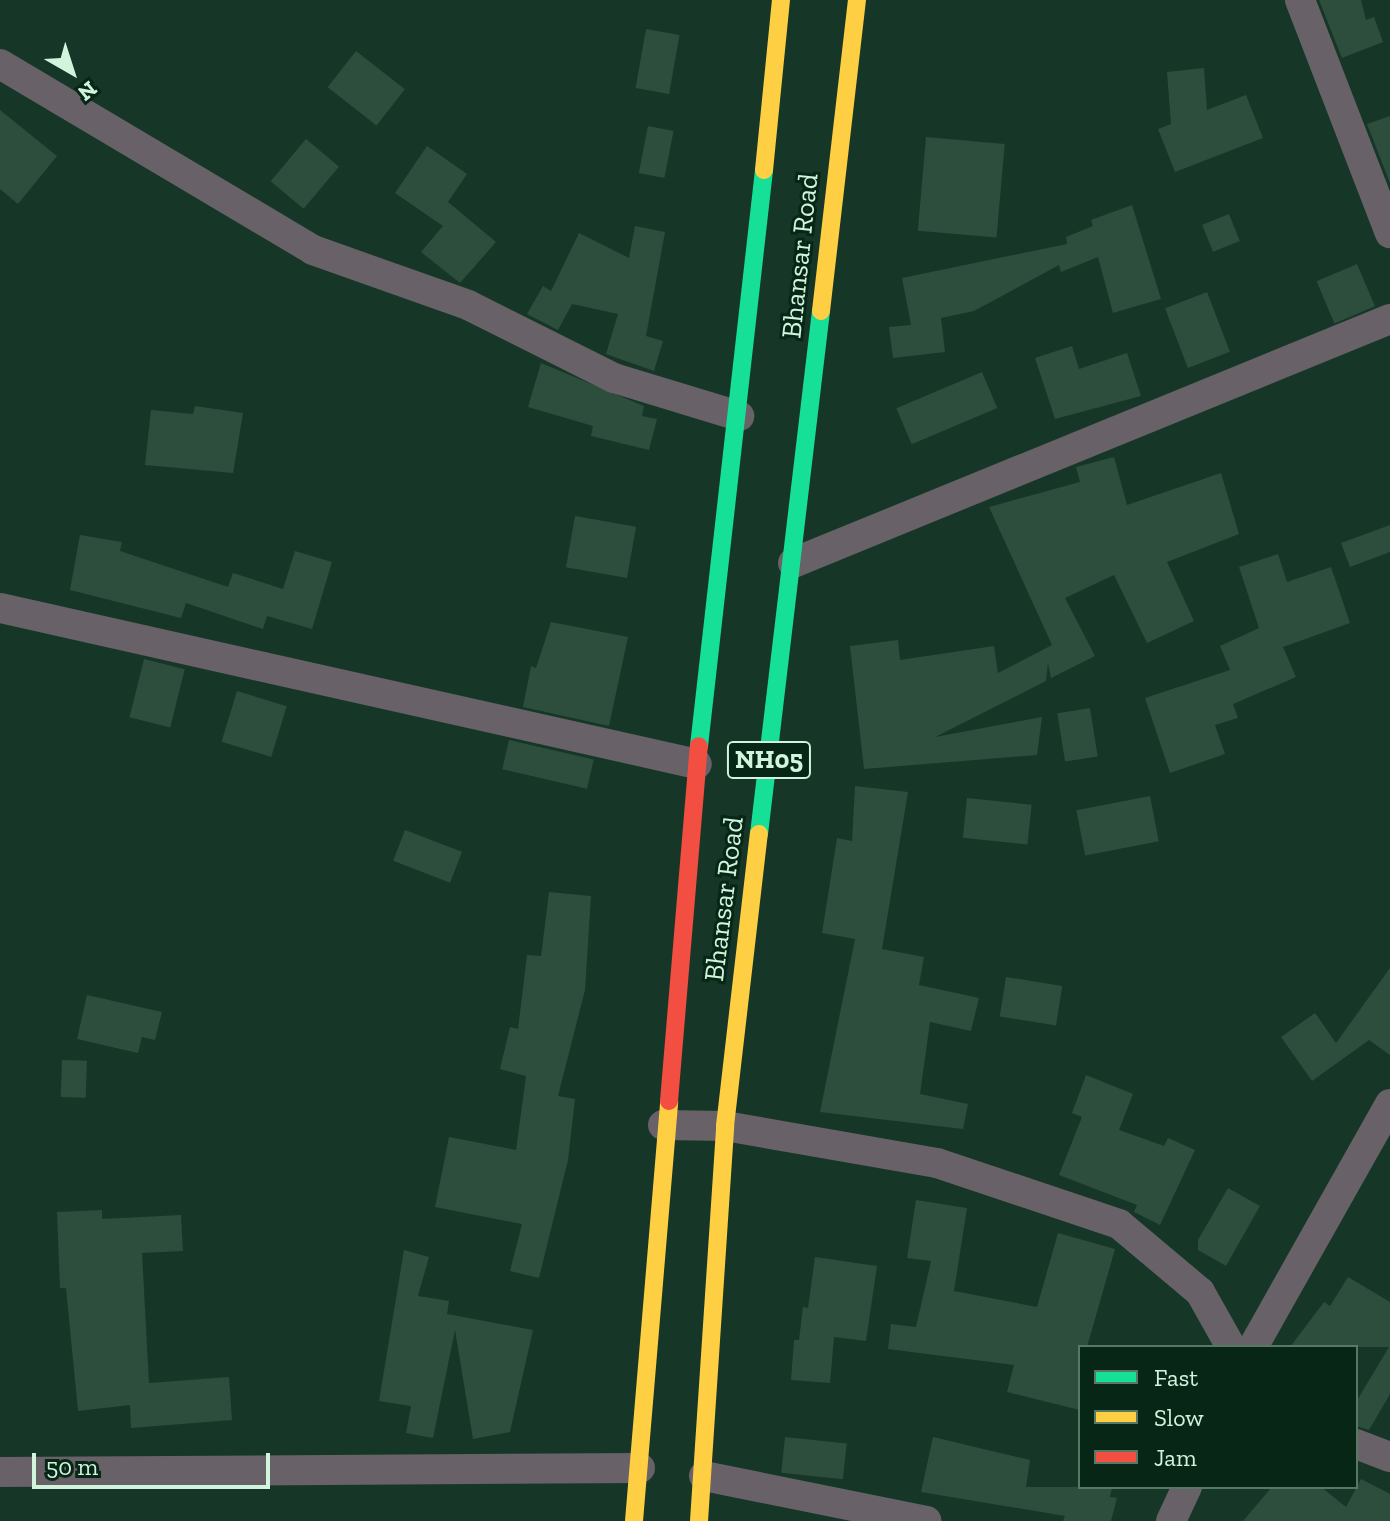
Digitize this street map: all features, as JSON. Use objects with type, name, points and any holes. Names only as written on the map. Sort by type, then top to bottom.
[{"type":"highway","name":"Bhansar Road","points":[[634,1521],[663,1125],[697,764],[739,416],[781,0]]},
{"type":"highway","name":"Bhansar Road","points":[[699,1521],[725,1126],[857,0]]},
{"type":"street","points":[[1300,0],[1390,233]]},
{"type":"street","points":[[0,64],[313,250],[468,305],[614,378],[739,416]]},
{"type":"street","points":[[793,563],[1390,319]]},
{"type":"street","points":[[0,608],[697,764]]},
{"type":"street","points":[[1254,1345],[1390,1104]]},
{"type":"street","points":[[663,1125],[725,1126],[937,1163],[1119,1224],[1200,1292],[1230,1345]]},
{"type":"street","points":[[1358,1445],[1390,1457]]},
{"type":"street","points":[[0,1472],[640,1468]]},
{"type":"street","points":[[704,1476],[927,1521]]},
{"type":"street","points":[[1171,1521],[1186,1489]]},
{"type":"building","points":[[1319,0],[1361,0],[1366,20],[1374,17],[1383,42],[1342,58]]},
{"type":"building","points":[[646,29],[679,35],[669,94],[636,88]]},
{"type":"building","points":[[356,51],[405,89],[377,125],[328,87]]},
{"type":"building","points":[[1204,68],[1207,110],[1246,95],[1263,138],[1175,172],[1158,129],[1171,124],[1167,72]]},
{"type":"building","points":[[0,110],[57,156],[18,204],[0,189]]},
{"type":"building","points":[[1390,116],[1390,183],[1367,124]]},
{"type":"building","points":[[648,126],[674,131],[664,178],[639,173]]},
{"type":"building","points":[[926,137],[1005,144],[997,238],[918,231]]},
{"type":"building","points":[[306,139],[339,167],[304,209],[271,181]]},
{"type":"building","points":[[427,146],[467,174],[448,202],[496,242],[460,283],[421,252],[443,226],[395,193]]},
{"type":"building","points":[[1132,205],[1161,299],[1113,313],[1098,257],[1061,272],[1059,265],[974,311],[941,318],[945,352],[893,358],[889,327],[911,325],[902,278],[1067,244],[1066,237],[1093,226],[1091,220]]},
{"type":"building","points":[[1229,214],[1240,241],[1213,252],[1202,225]]},
{"type":"building","points":[[635,226],[665,232],[646,336],[663,341],[654,371],[606,354],[618,314],[572,304],[558,330],[527,314],[543,286],[551,291],[579,233],[629,258]]},
{"type":"building","points":[[1357,264],[1375,306],[1334,324],[1316,281]]},
{"type":"building","points":[[1207,292],[1230,352],[1188,368],[1165,308]]},
{"type":"building","points":[[1072,346],[1079,369],[1127,353],[1141,396],[1055,419],[1035,358]]},
{"type":"building","points":[[541,363],[644,406],[642,416],[657,419],[649,450],[591,436],[593,426],[528,407]]},
{"type":"building","points":[[982,372],[997,408],[912,444],[896,408]]},
{"type":"building","points":[[195,406],[243,413],[233,473],[145,465],[151,410],[193,414]]},
{"type":"building","points":[[1114,457],[1127,505],[1221,473],[1239,534],[1167,562],[1194,621],[1147,643],[1114,575],[1065,598],[1095,656],[1051,678],[1048,663],[1046,681],[935,737],[1042,717],[1037,755],[864,769],[850,646],[898,640],[900,660],[994,646],[998,673],[1052,645],[989,507],[1080,482],[1076,467]]},
{"type":"building","points":[[575,516],[636,527],[627,578],[566,567]]},
{"type":"building","points":[[1390,525],[1390,552],[1350,567],[1341,543]]},
{"type":"building","points":[[80,535],[122,542],[120,551],[228,587],[233,573],[283,589],[295,551],[332,562],[312,629],[267,616],[263,629],[186,603],[181,618],[70,590]]},
{"type":"building","points":[[1278,554],[1287,582],[1331,567],[1350,623],[1283,647],[1296,677],[1233,704],[1238,718],[1215,725],[1225,754],[1170,773],[1145,698],[1230,670],[1220,646],[1259,628],[1239,567]]},
{"type":"building","points":[[551,622],[628,637],[609,726],[523,707],[531,666],[536,668]]},
{"type":"building","points":[[144,659],[185,669],[170,727],[129,717]]},
{"type":"building","points":[[237,691],[287,706],[271,757],[222,742]]},
{"type":"building","points":[[1090,708],[1098,756],[1065,762],[1057,713]]},
{"type":"building","points":[[509,740],[594,760],[587,789],[502,769]]},
{"type":"building","points":[[855,786],[908,792],[882,949],[924,957],[919,985],[979,998],[971,1031],[930,1022],[920,1094],[968,1104],[963,1129],[820,1112],[855,939],[822,933],[837,838],[852,841]]},
{"type":"building","points":[[1150,796],[1159,841],[1085,855],[1076,810]]},
{"type":"building","points":[[967,798],[1032,805],[1027,845],[963,838]]},
{"type":"building","points":[[405,830],[462,852],[450,883],[393,861]]},
{"type":"building","points":[[549,892],[591,896],[585,990],[558,1096],[575,1099],[568,1160],[539,1278],[510,1271],[522,1224],[435,1207],[449,1137],[516,1150],[526,1076],[500,1069],[510,1027],[518,1029],[527,955],[541,956]]},
{"type":"building","points":[[1390,968],[1390,1055],[1369,1040],[1312,1081],[1281,1037],[1315,1013],[1336,1043]]},
{"type":"building","points":[[1006,977],[1062,986],[1056,1025],[1000,1017]]},
{"type":"building","points":[[87,995],[162,1012],[155,1040],[142,1037],[138,1053],[77,1039]]},
{"type":"building","points":[[62,1060],[87,1061],[86,1098],[61,1097]]},
{"type":"building","points":[[1086,1075],[1133,1094],[1119,1130],[1164,1146],[1168,1138],[1195,1150],[1160,1225],[1134,1212],[1137,1205],[1059,1175],[1082,1117],[1072,1113]]},
{"type":"building","points":[[1228,1188],[1260,1206],[1226,1266],[1198,1250],[1198,1240]]},
{"type":"building","points":[[916,1200],[967,1208],[954,1291],[1037,1307],[1058,1233],[1115,1249],[1088,1345],[1078,1345],[1078,1410],[1007,1392],[1014,1365],[888,1349],[891,1324],[916,1327],[931,1261],[907,1258]]},
{"type":"building","points":[[102,1210],[102,1219],[181,1215],[183,1251],[142,1253],[149,1383],[229,1377],[232,1420],[131,1428],[130,1405],[78,1411],[66,1288],[60,1288],[57,1212]]},
{"type":"building","points":[[404,1250],[429,1257],[418,1296],[449,1301],[447,1314],[533,1330],[510,1432],[473,1439],[455,1330],[433,1438],[406,1433],[411,1406],[379,1401]]},
{"type":"building","points":[[815,1257],[877,1266],[866,1341],[834,1337],[830,1383],[791,1380],[794,1340],[799,1340],[803,1307],[808,1308]]},
{"type":"building","points":[[1348,1277],[1390,1302],[1390,1394],[1369,1430],[1358,1427],[1358,1399],[1389,1347],[1292,1345],[1324,1302],[1330,1306]]},
{"type":"building","points":[[785,1437],[847,1443],[843,1479],[781,1473]]},
{"type":"building","points":[[933,1437],[1030,1460],[1026,1487],[1112,1489],[1110,1497],[1117,1498],[1111,1521],[1063,1521],[1065,1516],[921,1492]]},
{"type":"building","points":[[1361,1479],[1390,1494],[1390,1521],[1243,1521],[1270,1489],[1324,1489],[1346,1507]]},
{"type":"traffic: fast","points":[[699,746],[764,170]]},
{"type":"traffic: fast","points":[[759,834],[821,311]]},
{"type":"traffic: slow","points":[[764,170],[781,0]]},
{"type":"traffic: slow","points":[[821,311],[857,0]]},
{"type":"traffic: slow","points":[[699,1521],[725,1126],[759,834]]},
{"type":"traffic: slow","points":[[634,1521],[669,1101]]},
{"type":"traffic: jam","points":[[669,1101],[699,746]]}]
